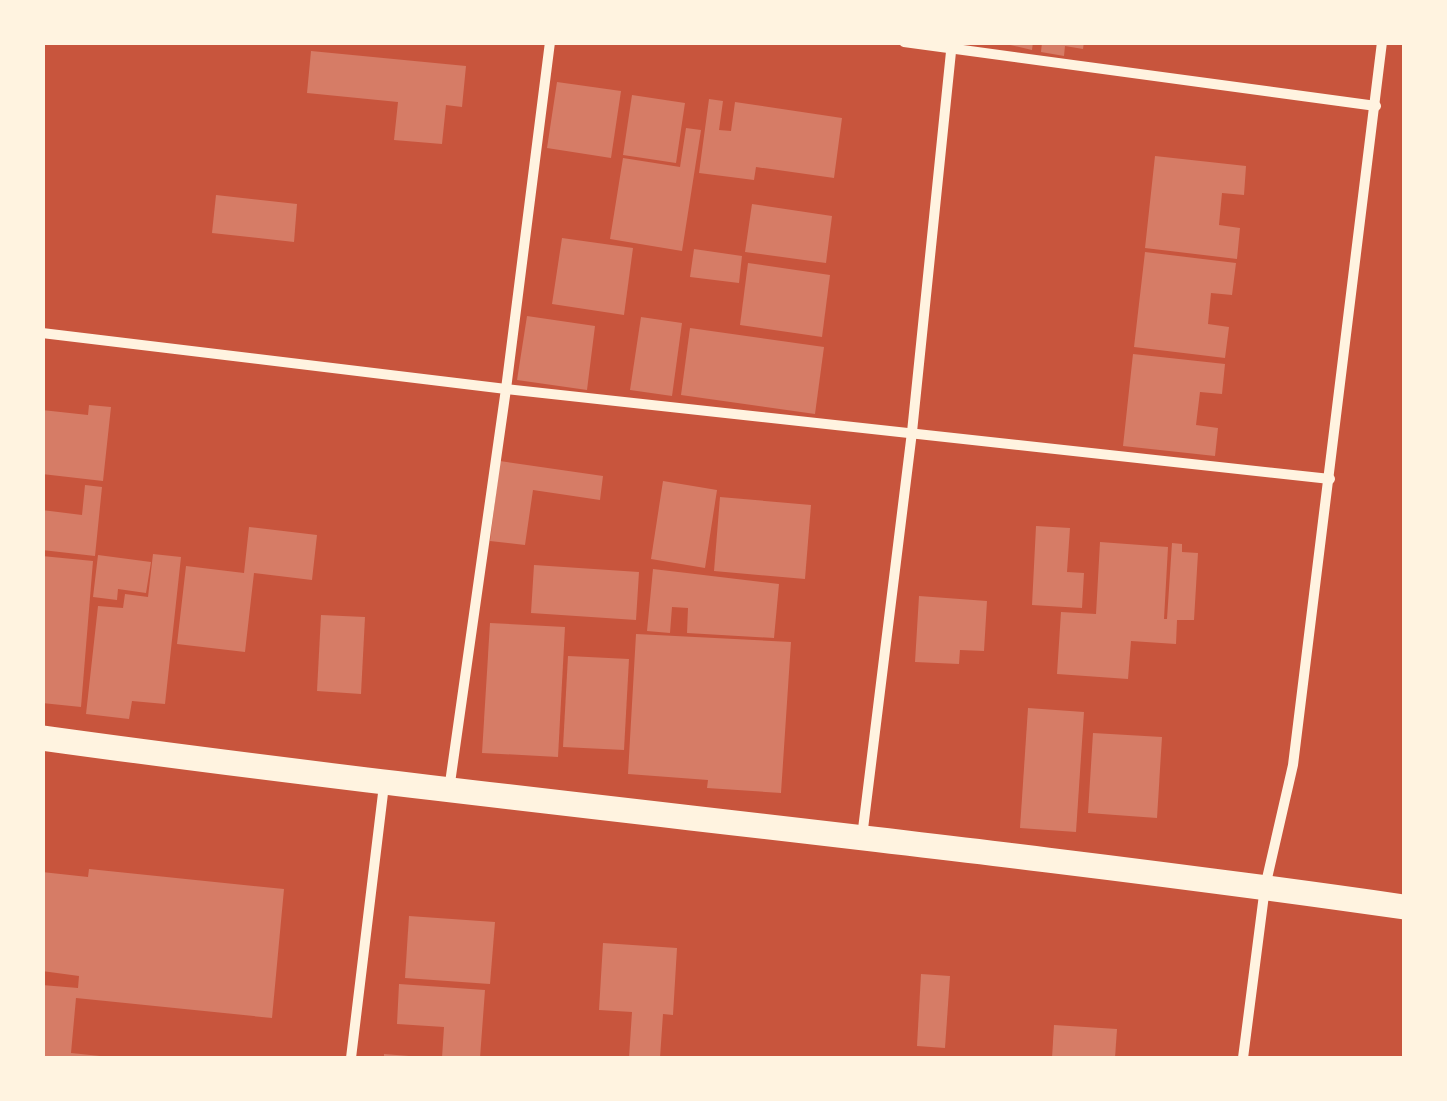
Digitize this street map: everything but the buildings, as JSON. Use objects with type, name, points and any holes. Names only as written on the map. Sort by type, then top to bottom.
[{"type":"main road","points":[[42,738],[384,784],[862,838],[1404,907]]},
{"type":"street","points":[[448,791],[506,390],[550,42]]},
{"type":"street","points":[[904,42],[951,45],[1376,106]]},
{"type":"street","points":[[1243,1058],[1265,887],[1293,766],[1382,42]]},
{"type":"street","points":[[862,838],[912,432],[951,45]]},
{"type":"street","points":[[42,333],[506,390],[1330,479]]},
{"type":"street","points":[[351,1058],[384,784]]}]
